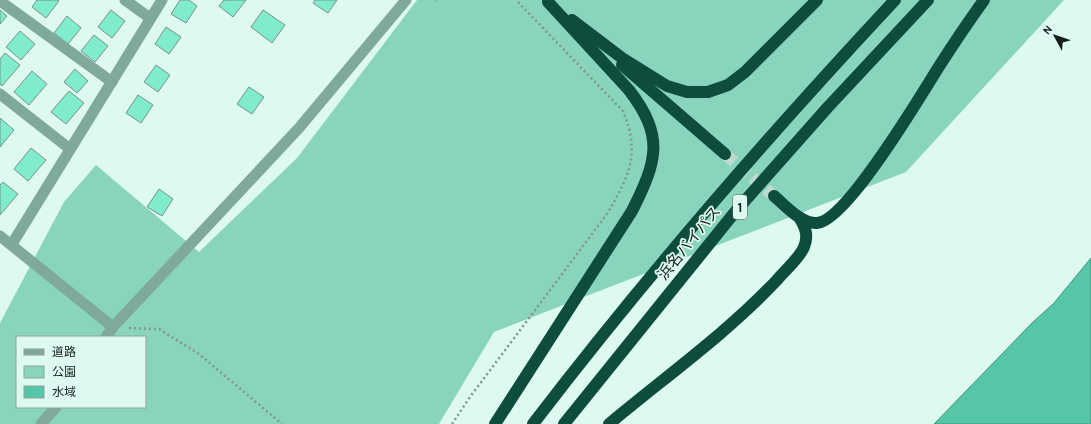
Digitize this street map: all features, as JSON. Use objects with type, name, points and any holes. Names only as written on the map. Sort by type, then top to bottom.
[{"type":"highway","points":[[547,1],[622,58],[667,86],[687,92],[708,92],[728,85],[745,72],[817,0]]},
{"type":"highway","name":"浜名バイパス","points":[[533,424],[697,221],[808,93],[895,0]]},
{"type":"highway","name":"浜名バイパス","points":[[564,424],[736,212],[828,107],[928,0]]},
{"type":"highway","points":[[774,196],[798,216],[809,222],[817,223],[824,221],[840,208],[874,167],[984,0]]},
{"type":"highway","points":[[547,1],[725,154]]},
{"type":"highway","points":[[495,424],[632,210],[648,179],[653,157],[653,134],[640,104],[629,90],[547,1]]},
{"type":"highway","points":[[609,424],[708,344],[765,292],[786,269],[804,248],[807,238],[806,227],[798,216]]},
{"type":"street","points":[[124,0],[150,18]]},
{"type":"street","points":[[12,244],[162,0]]},
{"type":"street","points":[[107,336],[113,327],[299,128],[406,0]]},
{"type":"street","points":[[0,1],[112,82]]},
{"type":"street","points":[[0,94],[70,149]]},
{"type":"street","points":[[0,236],[12,244],[113,327]]},
{"type":"street","points":[[41,424],[55,408]]},
{"type":"path","points":[[452,424],[470,397],[607,214],[626,182],[633,152],[630,129],[623,111],[516,0]]},
{"type":"path","points":[[113,327],[158,329],[199,354],[282,424]]},
{"type":"green space","points":[[417,0],[1064,0],[906,172],[494,332],[439,424],[0,424],[0,323],[64,202],[96,165],[199,252],[297,158]]},
{"type":"water","points":[[1091,258],[1091,424],[934,424],[1032,323],[1054,303]]},
{"type":"building","points":[[37,0],[59,1],[46,18],[32,7]]},
{"type":"building","points":[[180,0],[189,0],[197,6],[186,23],[171,14]]},
{"type":"building","points":[[224,0],[246,0],[233,17],[219,6]]},
{"type":"building","points":[[315,0],[337,0],[328,13],[313,3]]},
{"type":"building","points":[[0,10],[7,16],[0,24]]},
{"type":"building","points":[[111,10],[125,21],[112,38],[98,27]]},
{"type":"building","points":[[263,10],[285,25],[272,43],[251,27]]},
{"type":"building","points":[[67,16],[81,28],[68,44],[54,33]]},
{"type":"building","points":[[166,27],[181,37],[169,54],[155,44]]},
{"type":"building","points":[[20,31],[35,44],[21,60],[6,47]]},
{"type":"building","points":[[94,35],[108,46],[95,62],[81,51]]},
{"type":"building","points":[[5,53],[20,65],[2,86],[0,84],[0,59]]},
{"type":"building","points":[[156,65],[170,75],[158,92],[144,82]]},
{"type":"building","points":[[75,69],[88,81],[77,93],[64,82]]},
{"type":"building","points":[[32,71],[47,84],[29,105],[14,92]]},
{"type":"building","points":[[249,87],[264,97],[252,114],[237,104]]},
{"type":"building","points":[[69,91],[84,103],[66,124],[51,112]]},
{"type":"building","points":[[138,95],[153,105],[141,123],[126,113]]},
{"type":"building","points":[[0,118],[14,130],[0,147]]},
{"type":"building","points":[[31,148],[46,160],[28,181],[14,169]]},
{"type":"building","points":[[3,182],[18,194],[0,215],[0,185]]},
{"type":"building","points":[[159,189],[173,199],[162,216],[147,207]]},
{"type":"tunnel","points":[[725,154],[774,196]]}]
